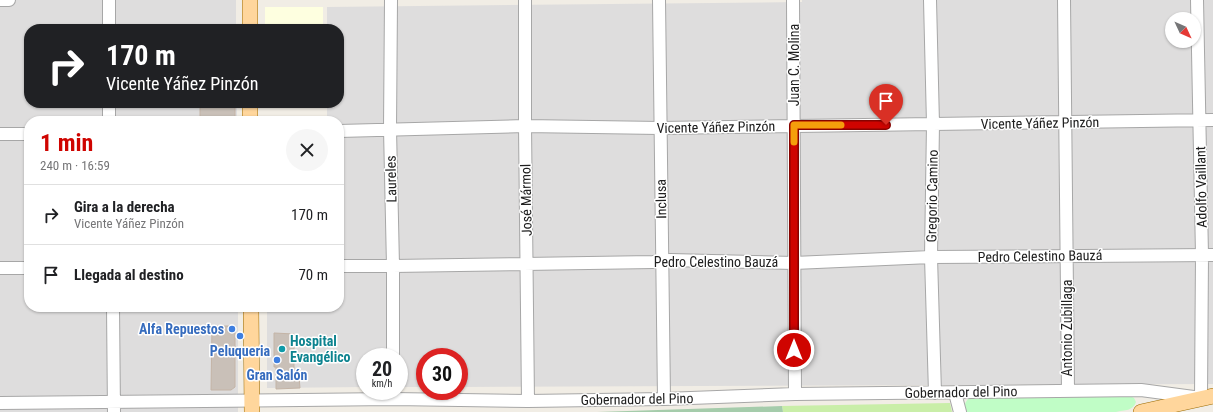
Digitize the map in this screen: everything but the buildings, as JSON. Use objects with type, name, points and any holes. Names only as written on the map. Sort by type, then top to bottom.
[{"type":"main road","points":[[250,0],[250,24]]},
{"type":"main road","points":[[251,312],[252,407]]},
{"type":"main road","points":[[1142,412],[1207,397]]},
{"type":"street","points":[[0,0],[9,0]]},
{"type":"street","points":[[109,0],[109,24]]},
{"type":"street","name":"Laureles","points":[[391,0],[390,129],[392,348]]},
{"type":"street","name":"José Mármol","points":[[525,0],[528,401]]},
{"type":"street","name":"Inclusa","points":[[659,0],[664,399]]},
{"type":"street","name":"Juan C. Molina","points":[[793,0],[794,394]]},
{"type":"street","name":"Gregorio Camino","points":[[930,0],[933,124],[931,257],[935,393]]},
{"type":"street","name":"Antonio Zubillaga","points":[[1064,0],[1068,391]]},
{"type":"street","name":"Adolfo Vaillant","points":[[1197,0],[1200,120],[1207,255],[1207,397]]},
{"type":"street","name":"Vicente Yáñez Pinzón","points":[[344,131],[525,126],[660,128],[1213,120]]},
{"type":"street","points":[[0,134],[24,134]]},
{"type":"street","name":"Pedro Celestino Bauzá","points":[[344,266],[653,262],[670,260],[794,262],[931,257],[1207,255]]},
{"type":"street","points":[[0,268],[24,268]]},
{"type":"street","points":[[113,312],[114,407]]},
{"type":"street","name":"Gobernador del Pino","points":[[408,396],[528,401],[664,399],[794,394],[1140,390],[1207,397]]},
{"type":"street","points":[[955,393],[960,412]]},
{"type":"street","name":"Gobernador del Pino","points":[[0,403],[114,407],[252,407],[356,398]]},
{"type":"shaded area","points":[[0,0],[236,0],[236,24],[24,24],[24,108],[237,108],[237,116],[24,116],[24,312],[238,312],[238,412],[0,412]]},
{"type":"shaded area","points":[[802,0],[1213,0],[1213,384],[468,387],[468,348],[416,348],[416,387],[408,387],[408,348],[356,348],[356,387],[267,388],[267,312],[344,312],[344,116],[327,116],[327,108],[344,108],[344,24],[327,24],[327,7],[802,2]]},
{"type":"shaded area","points":[[265,7],[323,7],[323,24],[265,24]]},
{"type":"shaded area","points":[[782,406],[783,412],[597,412]]},
{"type":"green space","points":[[972,396],[1130,396],[1134,398],[1136,402],[1131,409],[1116,412],[965,412],[964,407],[968,399]]},
{"type":"green space","points":[[950,403],[952,412],[783,412],[782,406]]},
{"type":"slow traffic","points":[[794,142],[794,125],[841,125]]},
{"type":"place","name":"Alfa Repuestos","points":[[232,329]]},
{"type":"place","name":"Peluqueria","points":[[240,336]]},
{"type":"place","name":"Hospital Evangélico","points":[[282,349]]},
{"type":"place","name":"Gran Salón","points":[[277,360]]},
{"type":"route","points":[[794,350],[794,125],[886,125]]}]
